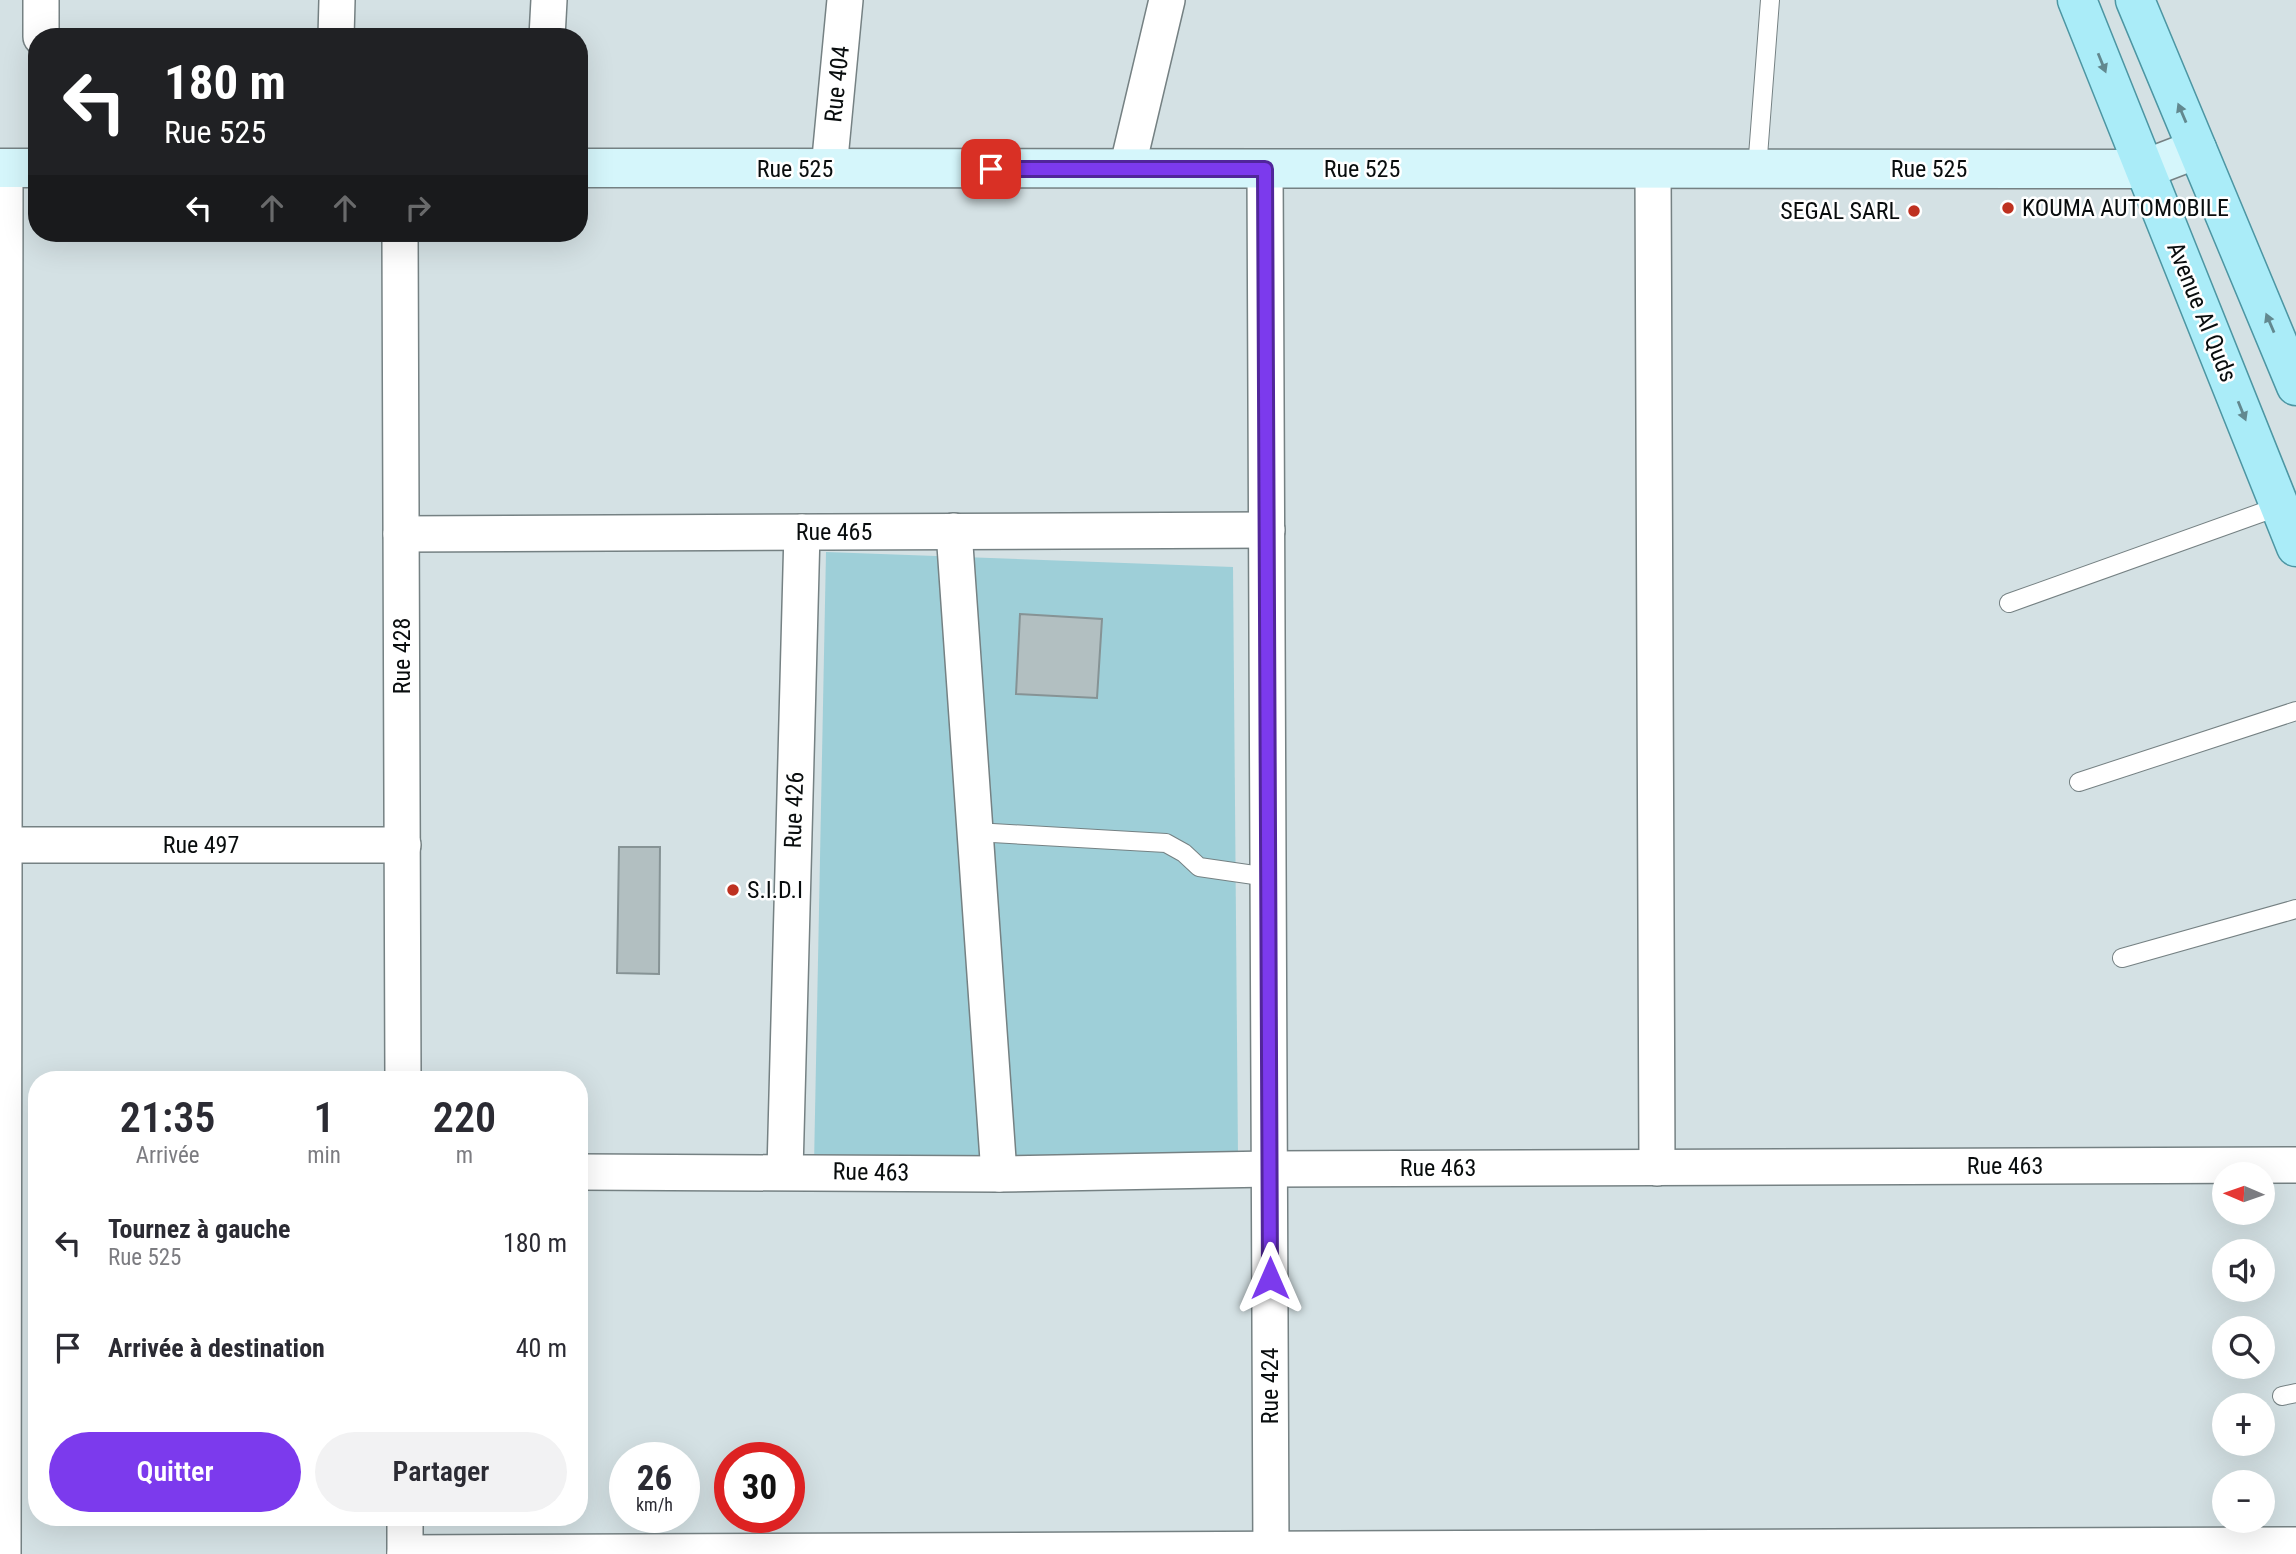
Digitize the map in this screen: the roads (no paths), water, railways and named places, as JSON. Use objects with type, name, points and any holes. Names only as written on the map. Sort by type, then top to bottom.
[{"type":"main road","name":"Avenue Al Quds","points":[[2077,0],[2296,547]]},
{"type":"main road","points":[[2135,0],[2292,367]]},
{"type":"street","points":[[41,0],[41,28]]},
{"type":"street","points":[[336,28],[337,0]]},
{"type":"street","points":[[547,28],[549,0]]},
{"type":"street","name":"Rue 404","points":[[829,169],[845,0]]},
{"type":"street","points":[[1127,169],[1167,0]]},
{"type":"street","points":[[2145,169],[2197,149]]},
{"type":"street","points":[[3,1554],[2,845],[14,168]]},
{"type":"street","name":"Rue 525","points":[[588,168],[2145,169]]},
{"type":"street","name":"Rue 424","points":[[1265,169],[1270,1552]]},
{"type":"street","points":[[1653,169],[1657,1168]]},
{"type":"street","name":"Rue 428","points":[[400,242],[403,1071]]},
{"type":"street","name":"Rue 465","points":[[401,534],[1267,530]]},
{"type":"street","points":[[954,531],[999,1174]]},
{"type":"street","name":"Rue 426","points":[[785,1171],[802,532]]},
{"type":"street","name":"Rue 497","points":[[2,845],[403,845]]},
{"type":"street","name":"Rue 463","points":[[588,1172],[999,1174],[1269,1169],[2296,1165]]},
{"type":"street","points":[[405,1526],[405,1553],[1270,1552],[2296,1545]]},
{"type":"lane","points":[[1757,169],[1770,0]]},
{"type":"lane","points":[[2009,603],[2280,506]]},
{"type":"lane","points":[[2079,782],[2296,711]]},
{"type":"lane","points":[[975,832],[1166,843],[1184,853],[1199,867],[1268,877]]},
{"type":"lane","points":[[2122,958],[2296,909]]},
{"type":"place","name":"KOUMA AUTOMOBILE","points":[[2008,208]]},
{"type":"place","name":"SEGAL SARL","points":[[1914,211]]},
{"type":"place","name":"S.I.D.I","points":[[733,890]]}]
